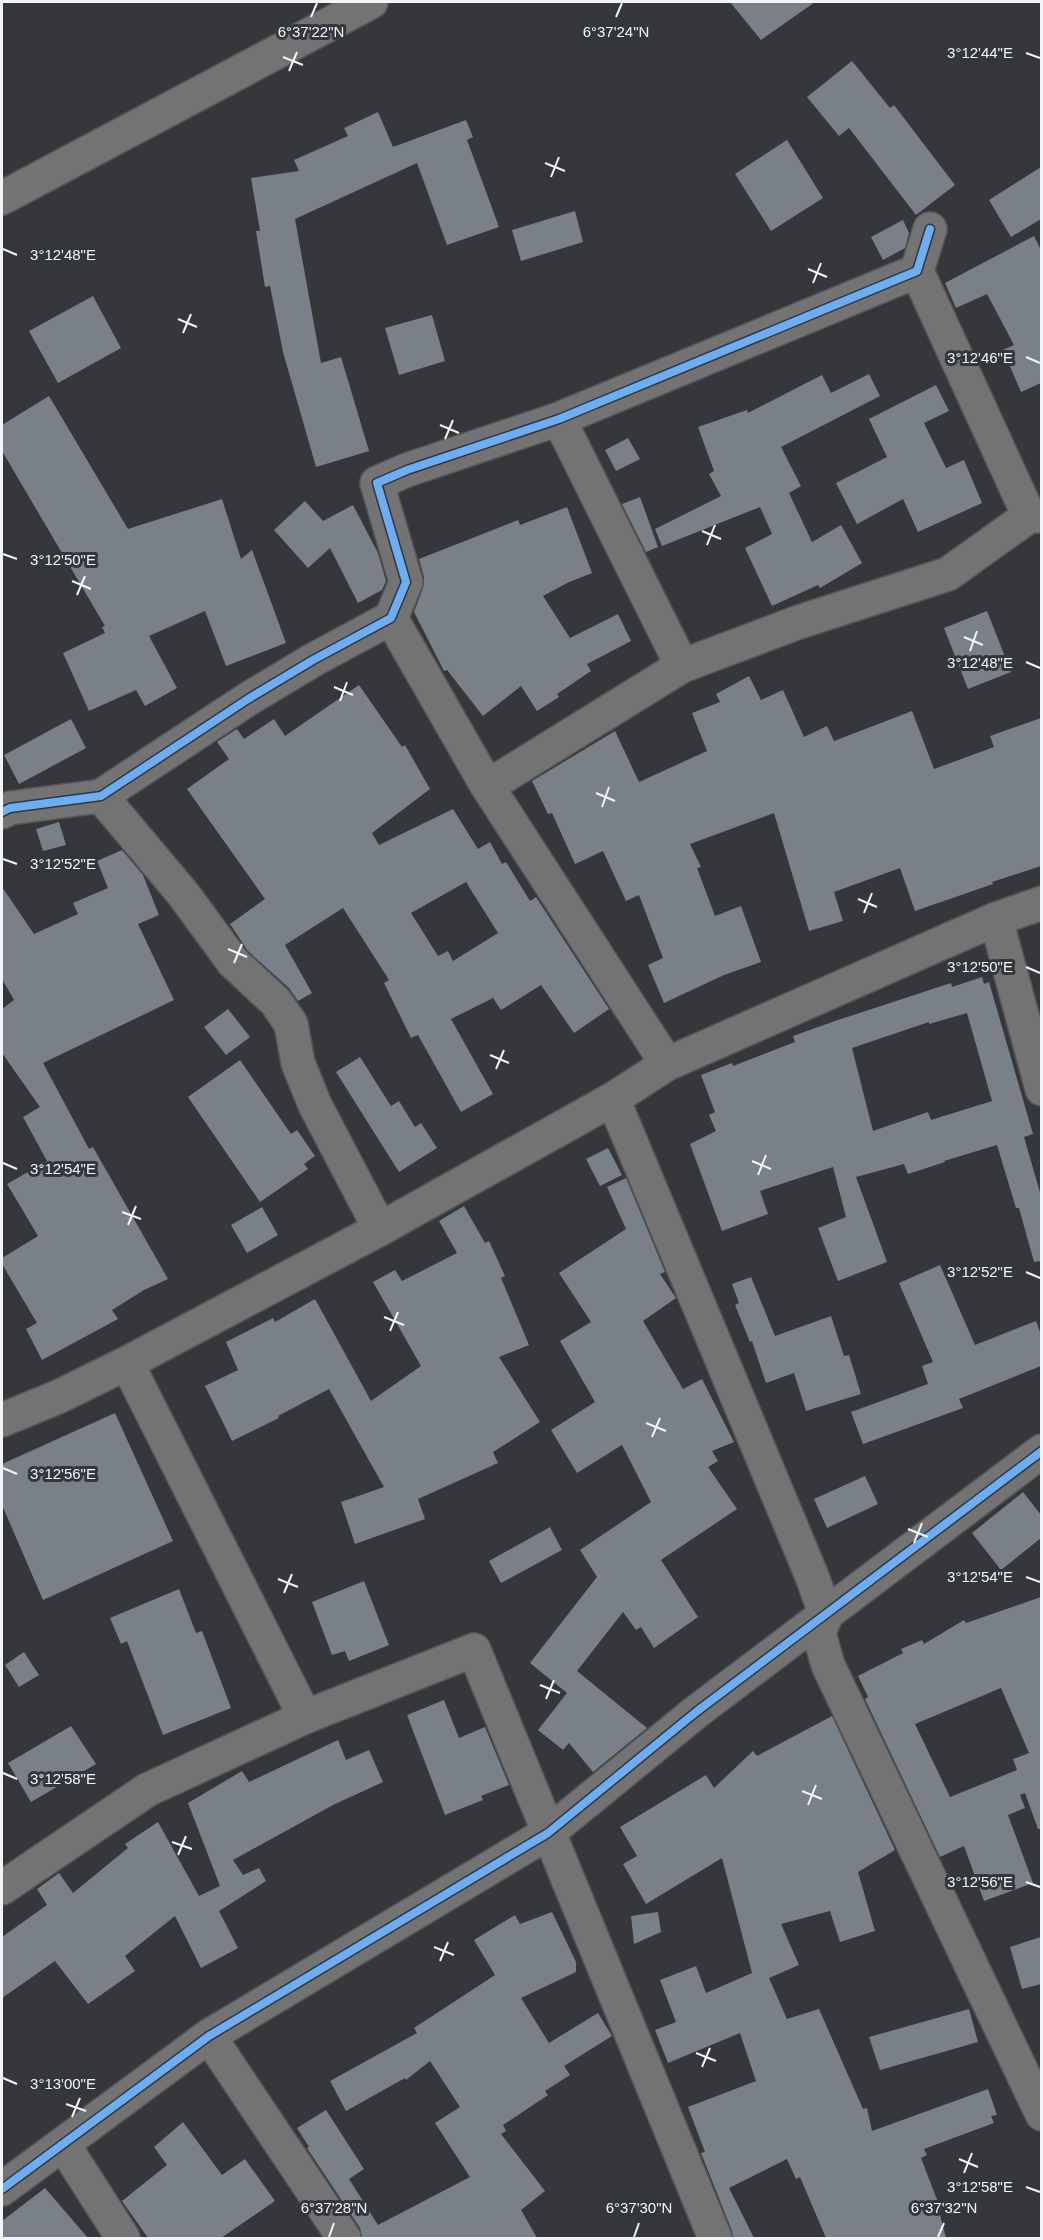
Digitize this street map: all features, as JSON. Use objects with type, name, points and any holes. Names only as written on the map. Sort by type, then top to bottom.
[{"type":"street","points":[[2,198],[371,2]]},
{"type":"street","points":[[486,784],[501,778],[682,666],[799,622],[948,574],[1035,516],[917,271],[930,230]]},
{"type":"street","points":[[2,812],[10,808],[101,796],[249,699],[313,660],[391,618],[406,582],[377,483],[407,470],[559,419],[917,271]]},
{"type":"street","points":[[559,419],[682,666]]},
{"type":"street","points":[[391,618],[486,784],[668,1064]]},
{"type":"street","points":[[101,796],[184,895],[233,962],[276,1002],[291,1024],[298,1063],[315,1105],[380,1229]]},
{"type":"street","points":[[2,1420],[60,1396],[127,1363],[380,1229],[613,1099],[668,1064],[996,919],[1041,903]]},
{"type":"street","points":[[996,919],[1041,1089]]},
{"type":"street","points":[[613,1099],[812,1574],[826,1615],[819,1633],[828,1665],[1041,2114]]},
{"type":"street","points":[[127,1363],[305,1717]]},
{"type":"street","points":[[2,2189],[209,2036],[548,1833],[696,1712],[1041,1451]]},
{"type":"street","points":[[2,1888],[147,1790],[305,1717],[474,1650],[715,2238]]},
{"type":"street","points":[[209,2036],[344,2238]]},
{"type":"street","points":[[63,2144],[123,2238]]},
{"type":"building","points":[[730,2],[815,2],[761,40]]},
{"type":"building","points":[[852,61],[890,108],[894,105],[955,185],[916,215],[849,128],[839,136],[807,97]]},
{"type":"building","points":[[378,112],[393,147],[466,120],[473,137],[467,140],[499,227],[447,245],[417,163],[295,219],[321,363],[341,357],[369,451],[316,467],[283,352],[270,286],[265,287],[256,231],[260,231],[251,178],[299,171],[294,160],[348,136],[344,128]]},
{"type":"building","points":[[787,140],[823,198],[771,231],[735,174]]},
{"type":"building","points":[[1041,167],[1041,219],[1011,237],[989,200]]},
{"type":"building","points":[[575,211],[583,242],[521,261],[512,230]]},
{"type":"building","points":[[903,220],[909,233],[905,248],[883,260],[871,237]]},
{"type":"building","points":[[1034,236],[1041,250],[1041,383],[1021,392],[1003,350],[1014,345],[987,294],[956,308],[945,283]]},
{"type":"building","points":[[93,296],[121,348],[58,383],[29,331]]},
{"type":"building","points":[[432,315],[445,361],[399,375],[385,328]]},
{"type":"building","points":[[869,374],[880,396],[781,447],[801,486],[789,493],[812,542],[841,525],[862,563],[820,588],[818,585],[772,606],[745,548],[772,534],[760,507],[662,546],[655,529],[721,496],[709,474],[714,471],[698,427],[747,410],[748,413],[822,375],[831,393]]},
{"type":"building","points":[[936,385],[949,411],[924,423],[946,468],[964,460],[982,503],[918,532],[903,499],[857,524],[836,483],[887,457],[869,419]]},
{"type":"building","points":[[49,396],[128,529],[222,499],[241,559],[252,550],[286,643],[226,666],[205,611],[149,636],[177,688],[145,706],[136,690],[89,711],[63,653],[105,633],[102,627],[105,626],[2,451],[2,425]]},
{"type":"building","points":[[628,438],[640,459],[616,471],[605,450]]},
{"type":"building","points":[[640,497],[658,547],[646,552],[622,504]]},
{"type":"building","points":[[305,501],[323,521],[353,505],[378,553],[386,581],[382,590],[358,603],[330,548],[308,568],[274,530]]},
{"type":"building","points":[[567,507],[592,573],[543,596],[570,638],[618,614],[631,641],[587,664],[591,671],[557,694],[559,697],[537,711],[521,686],[483,716],[447,670],[444,671],[414,612],[423,588],[424,577],[419,559],[518,520],[520,525]]},
{"type":"building","points":[[987,611],[1011,672],[968,689],[944,628]]},
{"type":"building","points":[[749,676],[761,700],[783,690],[804,737],[827,726],[834,741],[912,711],[934,769],[994,747],[990,736],[1041,718],[1041,866],[915,911],[900,868],[834,892],[843,921],[809,931],[774,813],[690,844],[701,867],[697,868],[715,916],[741,906],[761,962],[724,975],[664,1003],[648,965],[663,958],[639,895],[626,901],[603,851],[575,864],[552,813],[548,814],[532,781],[615,731],[639,782],[707,751],[692,713],[720,702],[716,694]]},
{"type":"building","points":[[359,685],[402,747],[405,745],[430,789],[372,833],[379,845],[453,809],[478,849],[490,842],[502,864],[506,862],[530,901],[536,897],[609,1009],[574,1033],[541,985],[501,1010],[493,998],[451,1019],[493,1094],[461,1112],[418,1035],[411,1038],[384,983],[389,980],[343,908],[285,945],[312,993],[298,1001],[289,988],[248,951],[230,924],[265,899],[187,789],[229,759],[217,742],[237,729],[244,739],[274,719],[285,736]],"holes":[[[466,882],[498,933],[453,961],[448,951],[438,956],[411,913]]]},
{"type":"building","points":[[71,719],[86,748],[19,784],[4,755]]},
{"type":"building","points":[[59,822],[66,845],[43,851],[36,829]]},
{"type":"building","points":[[122,850],[143,875],[159,915],[138,924],[174,1000],[43,1063],[89,1149],[93,1147],[168,1279],[144,1290],[112,1310],[118,1319],[42,1360],[26,1329],[37,1323],[2,1264],[2,1258],[38,1236],[7,1184],[47,1161],[23,1117],[40,1107],[2,1053],[2,1009],[14,1000],[2,979],[2,887],[34,934],[78,914],[73,903],[108,888],[97,861]]},
{"type":"building","points":[[982,977],[984,984],[989,982],[1033,1134],[1024,1137],[1041,1196],[1041,1261],[1034,1262],[1019,1208],[1016,1208],[997,1145],[908,1174],[904,1164],[856,1177],[887,1262],[838,1281],[818,1228],[846,1217],[833,1167],[760,1191],[768,1214],[722,1231],[690,1144],[716,1131],[709,1115],[715,1112],[701,1075],[732,1063],[733,1066],[795,1042],[793,1036],[835,1021],[951,983],[952,987]],"holes":[[[967,1013],[992,1101],[931,1120],[928,1112],[873,1131],[852,1048],[929,1022],[929,1024]]]},
{"type":"building","points":[[228,1009],[250,1037],[226,1055],[204,1027]]},
{"type":"building","points":[[360,1057],[391,1106],[399,1101],[415,1127],[421,1123],[437,1148],[399,1172],[336,1072]]},
{"type":"building","points":[[240,1060],[291,1134],[297,1130],[315,1156],[304,1164],[308,1169],[260,1202],[188,1097]]},
{"type":"building","points":[[608,1148],[622,1175],[600,1186],[586,1159]]},
{"type":"building","points":[[626,1178],[665,1272],[660,1274],[676,1298],[643,1321],[683,1389],[702,1379],[734,1442],[712,1451],[718,1461],[708,1467],[737,1509],[661,1560],[698,1617],[654,1648],[641,1627],[636,1630],[623,1612],[577,1671],[647,1728],[593,1772],[569,1743],[563,1750],[538,1730],[567,1693],[530,1663],[597,1577],[580,1550],[651,1502],[622,1445],[577,1473],[551,1430],[595,1402],[560,1341],[591,1322],[559,1273],[626,1229],[607,1187]]},
{"type":"building","points":[[464,1206],[485,1243],[489,1241],[505,1276],[501,1278],[529,1345],[499,1357],[540,1422],[493,1452],[498,1463],[418,1499],[425,1519],[355,1544],[341,1502],[384,1487],[329,1389],[278,1416],[279,1418],[232,1441],[205,1386],[238,1370],[226,1342],[273,1318],[275,1322],[315,1299],[371,1401],[421,1366],[373,1282],[395,1270],[402,1281],[457,1253],[439,1221]]},
{"type":"building","points":[[262,1207],[278,1235],[247,1253],[231,1225]]},
{"type":"building","points":[[940,1265],[975,1345],[1036,1321],[1041,1335],[1041,1366],[959,1399],[963,1408],[863,1444],[851,1412],[928,1384],[922,1366],[933,1362],[899,1283]]},
{"type":"building","points":[[751,1277],[775,1336],[831,1316],[844,1356],[849,1355],[861,1394],[806,1411],[794,1373],[766,1383],[752,1341],[750,1342],[735,1305],[739,1303],[732,1284]]},
{"type":"building","points":[[115,1413],[173,1541],[43,1600],[2,1505],[2,1464]]},
{"type":"building","points":[[865,1476],[878,1504],[827,1528],[814,1499]]},
{"type":"building","points":[[1023,1492],[1041,1515],[1041,1538],[1001,1570],[972,1533]]},
{"type":"building","points":[[550,1527],[562,1550],[501,1583],[489,1561]]},
{"type":"building","points":[[364,1581],[389,1645],[349,1661],[345,1651],[332,1655],[312,1602]]},
{"type":"building","points":[[179,1589],[196,1633],[202,1631],[231,1708],[163,1735],[127,1641],[121,1644],[110,1618]]},
{"type":"building","points":[[1041,1597],[1041,1829],[1038,1829],[1025,1793],[1020,1795],[1025,1808],[1008,1815],[1033,1883],[984,1901],[964,1846],[940,1857],[865,1699],[868,1697],[858,1676],[903,1653],[901,1649],[922,1640],[924,1644],[964,1620],[966,1623]],"holes":[[[1001,1688],[1029,1753],[1013,1759],[1017,1770],[950,1797],[915,1724]]]},
{"type":"building","points":[[24,1652],[39,1675],[19,1687],[5,1665]]},
{"type":"building","points":[[444,1700],[459,1738],[485,1727],[509,1785],[481,1796],[483,1800],[445,1815],[407,1715]]},
{"type":"building","points":[[832,1716],[895,1850],[858,1872],[875,1931],[840,1942],[830,1911],[781,1924],[799,1965],[769,1978],[787,2019],[819,2009],[863,2109],[867,2108],[872,2131],[988,2089],[997,2115],[991,2116],[994,2123],[924,2149],[927,2155],[921,2158],[941,2210],[939,2211],[946,2238],[826,2238],[800,2177],[796,2179],[787,2159],[729,2188],[754,2238],[733,2238],[701,2153],[705,2152],[688,2107],[756,2081],[740,2033],[668,2063],[655,2030],[676,2022],[660,1980],[696,1966],[706,1993],[752,1973],[722,1858],[646,1904],[623,1864],[637,1856],[620,1827],[706,1775],[714,1788],[753,1751],[757,1756]]},
{"type":"building","points":[[71,1726],[96,1764],[31,1802],[8,1763]]},
{"type":"building","points":[[338,1740],[346,1760],[369,1750],[383,1782],[333,1805],[233,1860],[243,1875],[259,1868],[266,1881],[219,1911],[238,1948],[201,1968],[175,1916],[125,1956],[135,1971],[88,2004],[55,1961],[2,1998],[2,1937],[47,1905],[37,1889],[59,1873],[73,1893],[128,1848],[125,1844],[158,1822],[199,1896],[220,1886],[188,1803],[242,1771],[249,1782]]},
{"type":"building","points":[[552,1912],[576,1962],[576,1972],[521,1998],[549,2043],[598,2013],[612,2036],[564,2066],[570,2075],[545,2091],[548,2095],[503,2125],[506,2131],[501,2134],[545,2191],[521,2210],[537,2238],[362,2238],[360,2228],[307,2148],[309,2147],[297,2128],[326,2110],[364,2169],[349,2179],[378,2225],[470,2177],[435,2123],[460,2107],[430,2061],[406,2080],[405,2078],[346,2111],[330,2081],[417,2033],[414,2028],[495,1975],[474,1940],[515,1915],[520,1924]]},
{"type":"building","points":[[658,1912],[661,1932],[634,1944],[631,1916]]},
{"type":"building","points":[[1041,1937],[1041,1984],[1022,1989],[1010,1947]]},
{"type":"building","points":[[969,2009],[978,2042],[880,2070],[869,2037]]},
{"type":"building","points":[[183,2122],[222,2175],[245,2159],[275,2201],[221,2238],[148,2238],[122,2201],[167,2165],[154,2147]]},
{"type":"building","points":[[45,2188],[88,2238],[2,2238],[2,2221]]},
{"type":"cycle path","points":[[2,812],[10,808],[101,796],[248,699],[313,660],[391,618],[406,582],[377,483],[407,470],[559,419],[917,271],[930,229]]},
{"type":"cycle path","points":[[2,2189],[209,2036],[548,1833],[696,1712],[1042,1451]]}]
